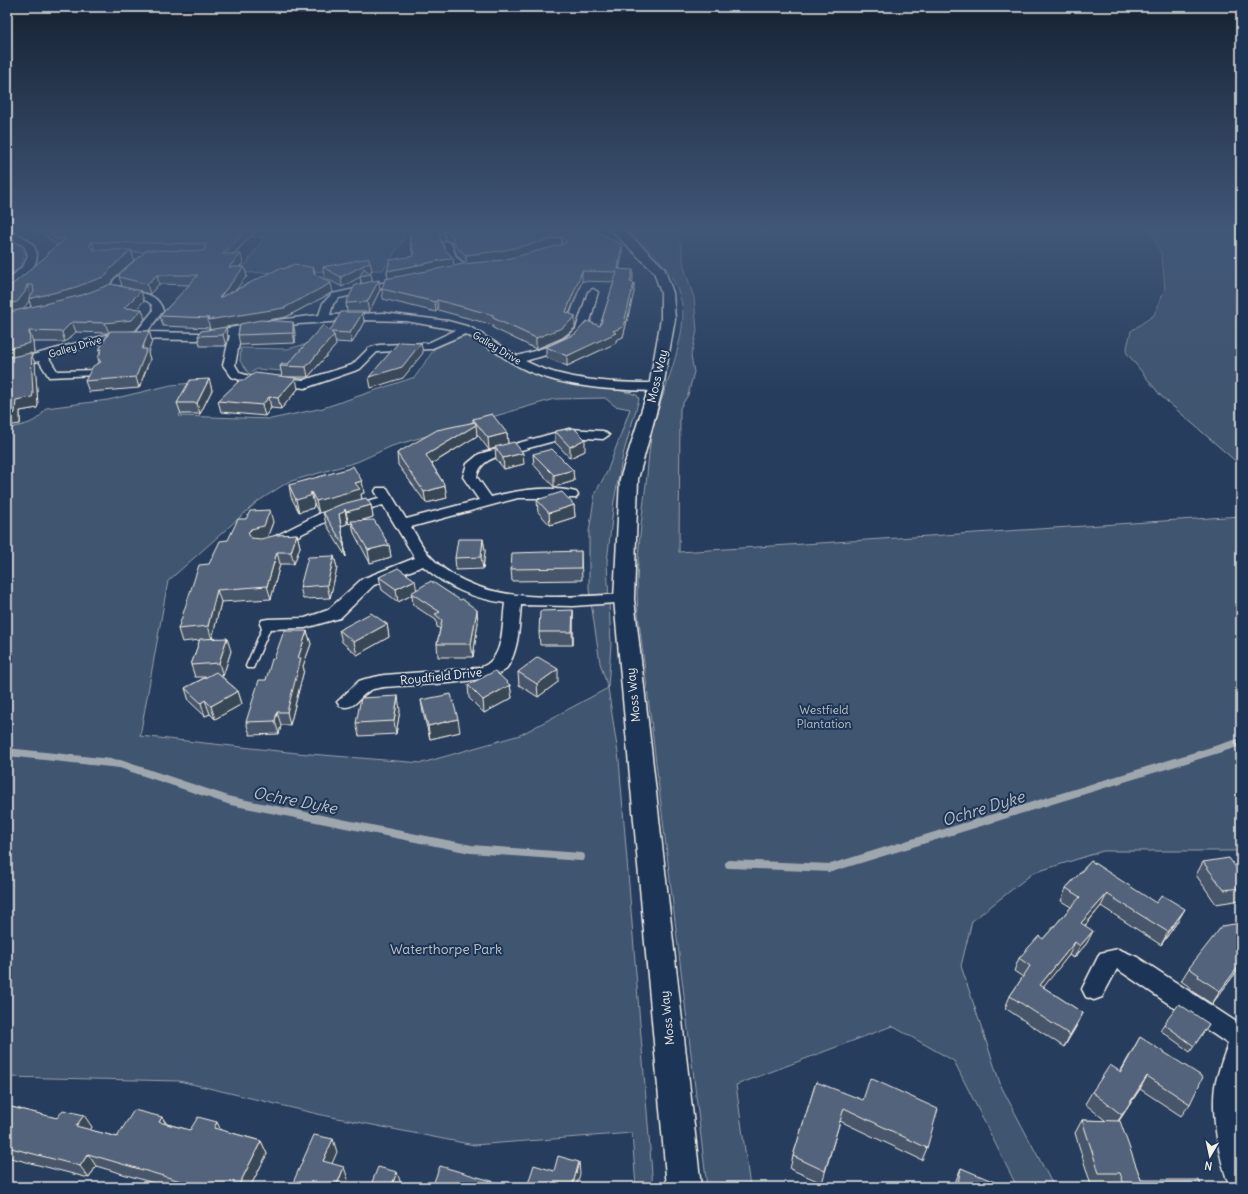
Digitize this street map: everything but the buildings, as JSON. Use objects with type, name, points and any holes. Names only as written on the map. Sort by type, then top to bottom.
[{"type":"street","points":[[114,289],[117,284]]},
{"type":"street","points":[[324,318],[330,300],[344,293],[393,284]]},
{"type":"street","name":"Moss Way","points":[[664,284],[667,293],[668,319],[656,387],[629,479],[624,599],[684,1187]]},
{"type":"street","points":[[333,287],[344,293]]},
{"type":"street","points":[[101,294],[114,289],[149,298],[155,302],[158,307],[158,311],[140,334]]},
{"type":"street","points":[[515,360],[564,343],[578,334],[581,330],[593,292]]},
{"type":"street","name":"Galley Drive","points":[[7,365],[107,338],[140,334],[197,337],[276,323],[324,318],[388,318],[424,320],[449,324],[466,329],[493,344],[515,360],[534,369],[556,376],[588,381],[656,387]]},
{"type":"street","points":[[236,331],[229,365],[236,375],[247,379],[297,384],[313,382],[352,369],[379,348],[430,346],[466,329]]},
{"type":"street","points":[[42,356],[53,375],[97,372]]},
{"type":"street","points":[[487,502],[470,477],[472,467],[484,457],[569,434],[603,435]]},
{"type":"street","points":[[402,525],[487,502],[527,493],[571,495]]},
{"type":"street","points":[[260,546],[279,541],[328,516],[384,495],[424,560],[447,579],[478,592],[514,600],[559,601],[624,599]]},
{"type":"street","points":[[268,624],[305,623],[322,619],[334,614],[368,582],[424,560]]},
{"type":"street","name":"Roydfield Drive","points":[[346,702],[365,685],[384,681],[478,674],[491,671],[499,665],[504,656],[508,642],[514,600]]},
{"type":"street","points":[[1094,989],[1108,960],[1118,959],[1129,964],[1241,1039]]},
{"type":"street","points":[[1241,1043],[1230,1076],[1228,1113],[1241,1180]]},
{"type":"lane","points":[[250,666],[268,624]]},
{"type":"green space","name":"Westfield Plantation","points":[[675,284],[689,284],[694,298],[697,331],[691,356],[694,372],[688,395],[680,408],[679,552],[1241,516],[1241,846],[1234,851],[1103,851],[1033,873],[972,921],[961,966],[1001,1086],[1054,1187],[1017,1187],[954,1061],[892,1026],[736,1085],[750,1187],[707,1187],[637,598],[638,552],[652,432],[673,366],[682,330],[683,314]]},
{"type":"green space","points":[[1165,284],[1241,284],[1241,466],[1161,396],[1126,352],[1131,331],[1154,315],[1165,289]]},
{"type":"green space","name":"Waterthorpe Park","points":[[466,336],[475,339],[492,348],[515,365],[538,375],[570,383],[624,391],[637,395],[639,399],[623,455],[614,501],[607,562],[611,644],[608,688],[619,760],[653,1187],[636,1187],[632,1133],[474,1145],[322,1115],[179,1081],[7,1077],[7,429],[34,421],[46,408],[108,400],[171,385],[193,383],[179,416],[271,419],[323,408],[415,377],[435,348],[454,338]],"holes":[[[605,398],[615,406],[630,409],[607,472],[595,493],[589,532],[589,589],[600,663],[608,688],[520,735],[422,763],[297,753],[140,736],[168,581],[257,502],[288,482],[357,462],[392,446],[554,399]]]},
{"type":"green space","points":[[303,345],[311,346],[282,371],[257,369],[249,374],[240,361],[241,348],[287,349]]},
{"type":"waterway","name":"Ochre Dyke","points":[[729,864],[831,868],[1241,742]]},
{"type":"waterway","name":"Ochre Dyke","points":[[7,752],[120,764],[231,801],[471,849],[581,857]]}]
